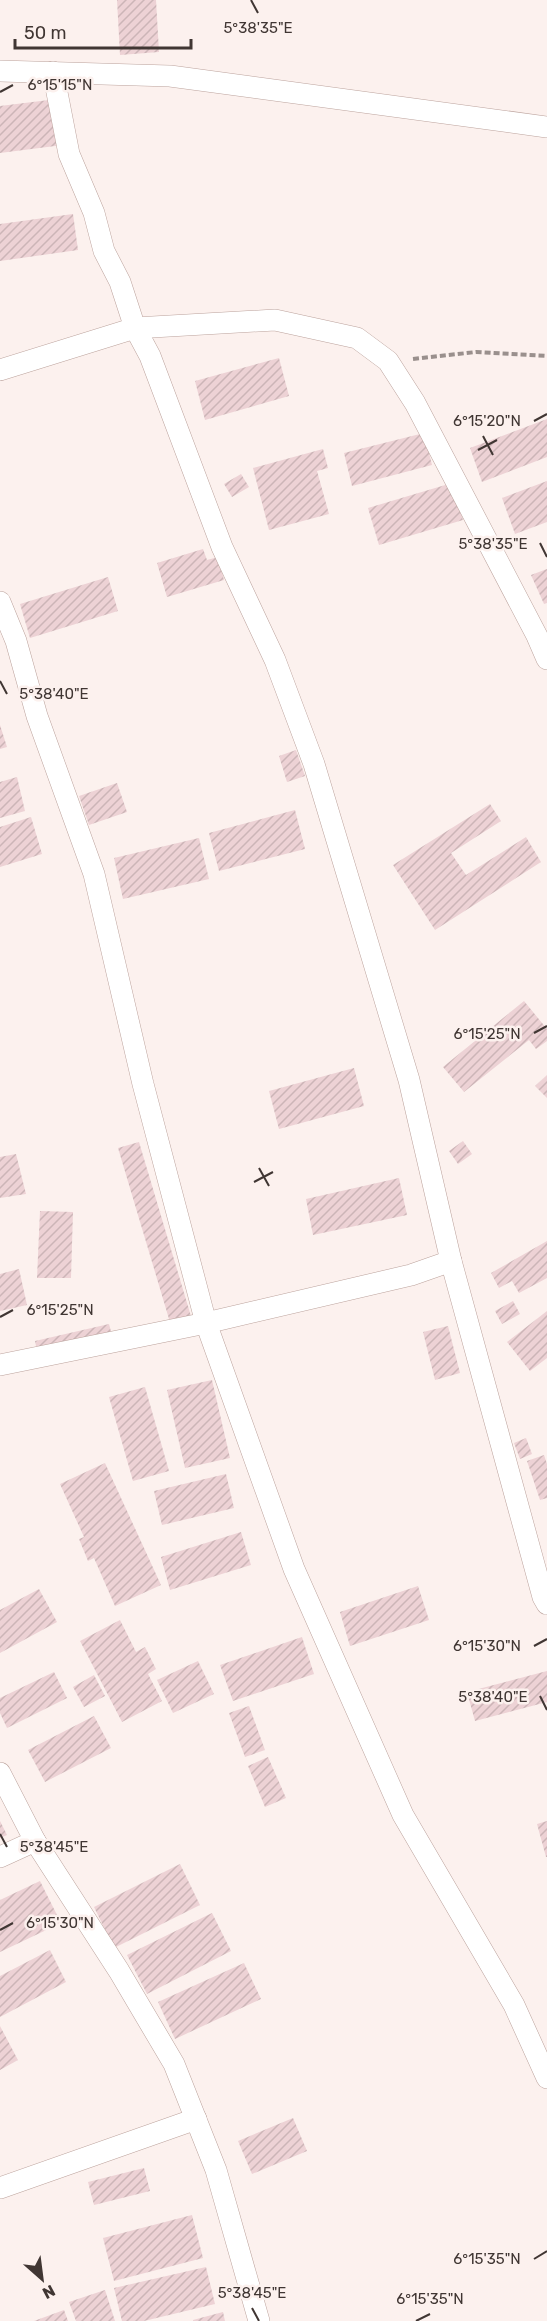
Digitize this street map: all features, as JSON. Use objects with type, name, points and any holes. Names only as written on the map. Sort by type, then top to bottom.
[{"type":"street","points":[[0,70],[170,76],[547,127]]},
{"type":"street","points":[[53,72],[69,154],[94,213],[104,251],[120,282],[135,328],[150,356],[222,547],[274,660],[314,764],[409,1080],[451,1261],[543,1597],[547,1604]]},
{"type":"street","points":[[0,370],[135,328],[275,320],[357,338],[388,361],[415,403],[547,659]]},
{"type":"street","points":[[0,602],[16,641],[37,716],[94,874],[143,1084],[206,1323],[294,1569],[403,1815],[514,2005],[547,2078]]},
{"type":"street","points":[[0,1365],[206,1323],[411,1275],[451,1261]]},
{"type":"street","points":[[0,1773],[35,1841],[119,1971],[174,2064],[216,2170],[259,2321]]},
{"type":"street","points":[[0,1857],[35,1841]]},
{"type":"street","points":[[0,2188],[196,2119]]},
{"type":"path","points":[[388,361],[476,352],[547,356]]},
{"type":"building","points":[[117,0],[156,0],[159,52],[120,55]]},
{"type":"building","points":[[57,99],[63,145],[0,153],[0,106]]},
{"type":"building","points":[[73,214],[78,250],[0,261],[0,224]]},
{"type":"building","points":[[279,358],[289,396],[205,420],[195,381]]},
{"type":"building","points":[[547,419],[547,457],[482,482],[470,448]]},
{"type":"building","points":[[424,433],[432,465],[352,486],[344,453]]},
{"type":"building","points":[[323,449],[328,468],[317,471],[329,514],[269,530],[253,468]]},
{"type":"building","points":[[241,474],[249,487],[232,497],[224,484]]},
{"type":"building","points":[[547,481],[547,522],[515,534],[502,498]]},
{"type":"building","points":[[452,483],[463,520],[379,545],[368,508]]},
{"type":"building","points":[[203,549],[207,560],[218,557],[224,580],[167,597],[157,563]]},
{"type":"building","points":[[547,569],[547,603],[544,604],[531,575]]},
{"type":"building","points":[[108,577],[118,611],[30,638],[20,604]]},
{"type":"building","points":[[0,725],[7,747],[0,749]]},
{"type":"building","points":[[296,750],[305,776],[287,782],[279,756]]},
{"type":"building","points":[[17,777],[25,811],[0,818],[0,782]]},
{"type":"building","points":[[117,783],[127,812],[89,825],[79,796]]},
{"type":"building","points":[[490,804],[501,821],[451,853],[466,875],[526,837],[541,862],[435,930],[393,865]]},
{"type":"building","points":[[295,810],[305,849],[219,871],[209,833]]},
{"type":"building","points":[[31,817],[42,854],[0,867],[0,827]]},
{"type":"building","points":[[199,838],[209,879],[123,899],[114,858]]},
{"type":"building","points":[[524,1001],[547,1029],[547,1041],[536,1049],[529,1040],[464,1092],[443,1067]]},
{"type":"building","points":[[354,1068],[364,1106],[279,1129],[269,1091]]},
{"type":"building","points":[[547,1075],[547,1098],[535,1086]]},
{"type":"building","points":[[463,1141],[472,1154],[458,1164],[449,1151]]},
{"type":"building","points":[[139,1142],[193,1323],[172,1329],[118,1148]]},
{"type":"building","points":[[16,1154],[26,1194],[0,1198],[0,1157]]},
{"type":"building","points":[[399,1178],[407,1215],[313,1235],[306,1199]]},
{"type":"building","points":[[40,1211],[73,1212],[71,1278],[37,1278]]},
{"type":"building","points":[[547,1241],[547,1278],[519,1293],[512,1281],[499,1288],[491,1273]]},
{"type":"building","points":[[19,1269],[27,1305],[0,1311],[0,1274]]},
{"type":"building","points":[[513,1301],[520,1314],[502,1324],[495,1311]]},
{"type":"building","points":[[547,1311],[547,1358],[530,1371],[507,1342]]},
{"type":"building","points":[[109,1324],[113,1339],[38,1356],[35,1341]]},
{"type":"building","points":[[448,1326],[460,1373],[435,1380],[423,1332]]},
{"type":"building","points":[[212,1380],[230,1458],[185,1468],[167,1390]]},
{"type":"building","points":[[145,1387],[169,1471],[133,1481],[109,1397]]},
{"type":"building","points":[[526,1438],[532,1454],[520,1459],[514,1443]]},
{"type":"building","points":[[544,1455],[547,1464],[547,1498],[540,1500],[527,1461]]},
{"type":"building","points":[[105,1463],[161,1585],[115,1606],[94,1558],[88,1561],[79,1539],[84,1537],[60,1484]]},
{"type":"building","points":[[226,1474],[234,1508],[162,1525],[154,1491]]},
{"type":"building","points":[[241,1532],[251,1565],[170,1590],[161,1557]]},
{"type":"building","points":[[418,1586],[429,1620],[350,1646],[340,1612]]},
{"type":"building","points":[[39,1589],[57,1622],[0,1653],[0,1610]]},
{"type":"building","points":[[120,1620],[136,1652],[145,1647],[156,1669],[148,1674],[162,1701],[122,1722],[80,1641]]},
{"type":"building","points":[[302,1637],[314,1674],[233,1701],[220,1665]]},
{"type":"building","points":[[198,1661],[214,1694],[173,1713],[157,1680]]},
{"type":"building","points":[[547,1671],[547,1702],[475,1721],[467,1692]]},
{"type":"building","points":[[54,1672],[67,1698],[7,1728],[0,1713],[0,1698]]},
{"type":"building","points":[[94,1675],[105,1696],[84,1707],[73,1687]]},
{"type":"building","points":[[249,1706],[265,1750],[245,1757],[229,1713]]},
{"type":"building","points":[[94,1716],[111,1748],[45,1782],[28,1750]]},
{"type":"building","points":[[268,1757],[286,1798],[265,1807],[248,1766]]},
{"type":"building","points":[[0,1821],[7,1835],[0,1838]]},
{"type":"building","points":[[547,1821],[547,1857],[546,1857],[537,1824]]},
{"type":"building","points":[[180,1864],[200,1905],[114,1948],[94,1907]]},
{"type":"building","points":[[40,1881],[61,1923],[0,1952],[0,1900]]},
{"type":"building","points":[[212,1913],[231,1951],[147,1994],[127,1955]]},
{"type":"building","points":[[50,1950],[66,1982],[0,2017],[0,1976]]},
{"type":"building","points":[[244,1963],[261,1999],[175,2039],[158,2002]]},
{"type":"building","points":[[0,2026],[18,2060],[0,2070]]},
{"type":"building","points":[[293,2118],[307,2151],[252,2174],[238,2141]]},
{"type":"building","points":[[144,2168],[150,2191],[94,2205],[88,2182]]},
{"type":"building","points":[[192,2215],[203,2258],[114,2281],[103,2238]]},
{"type":"building","points":[[206,2267],[215,2304],[144,2321],[122,2321],[114,2288]]},
{"type":"building","points":[[105,2290],[115,2321],[76,2321],[69,2302]]},
{"type":"building","points":[[64,2310],[68,2321],[34,2321]]},
{"type":"building","points":[[223,2312],[225,2321],[193,2321],[193,2320]]}]
